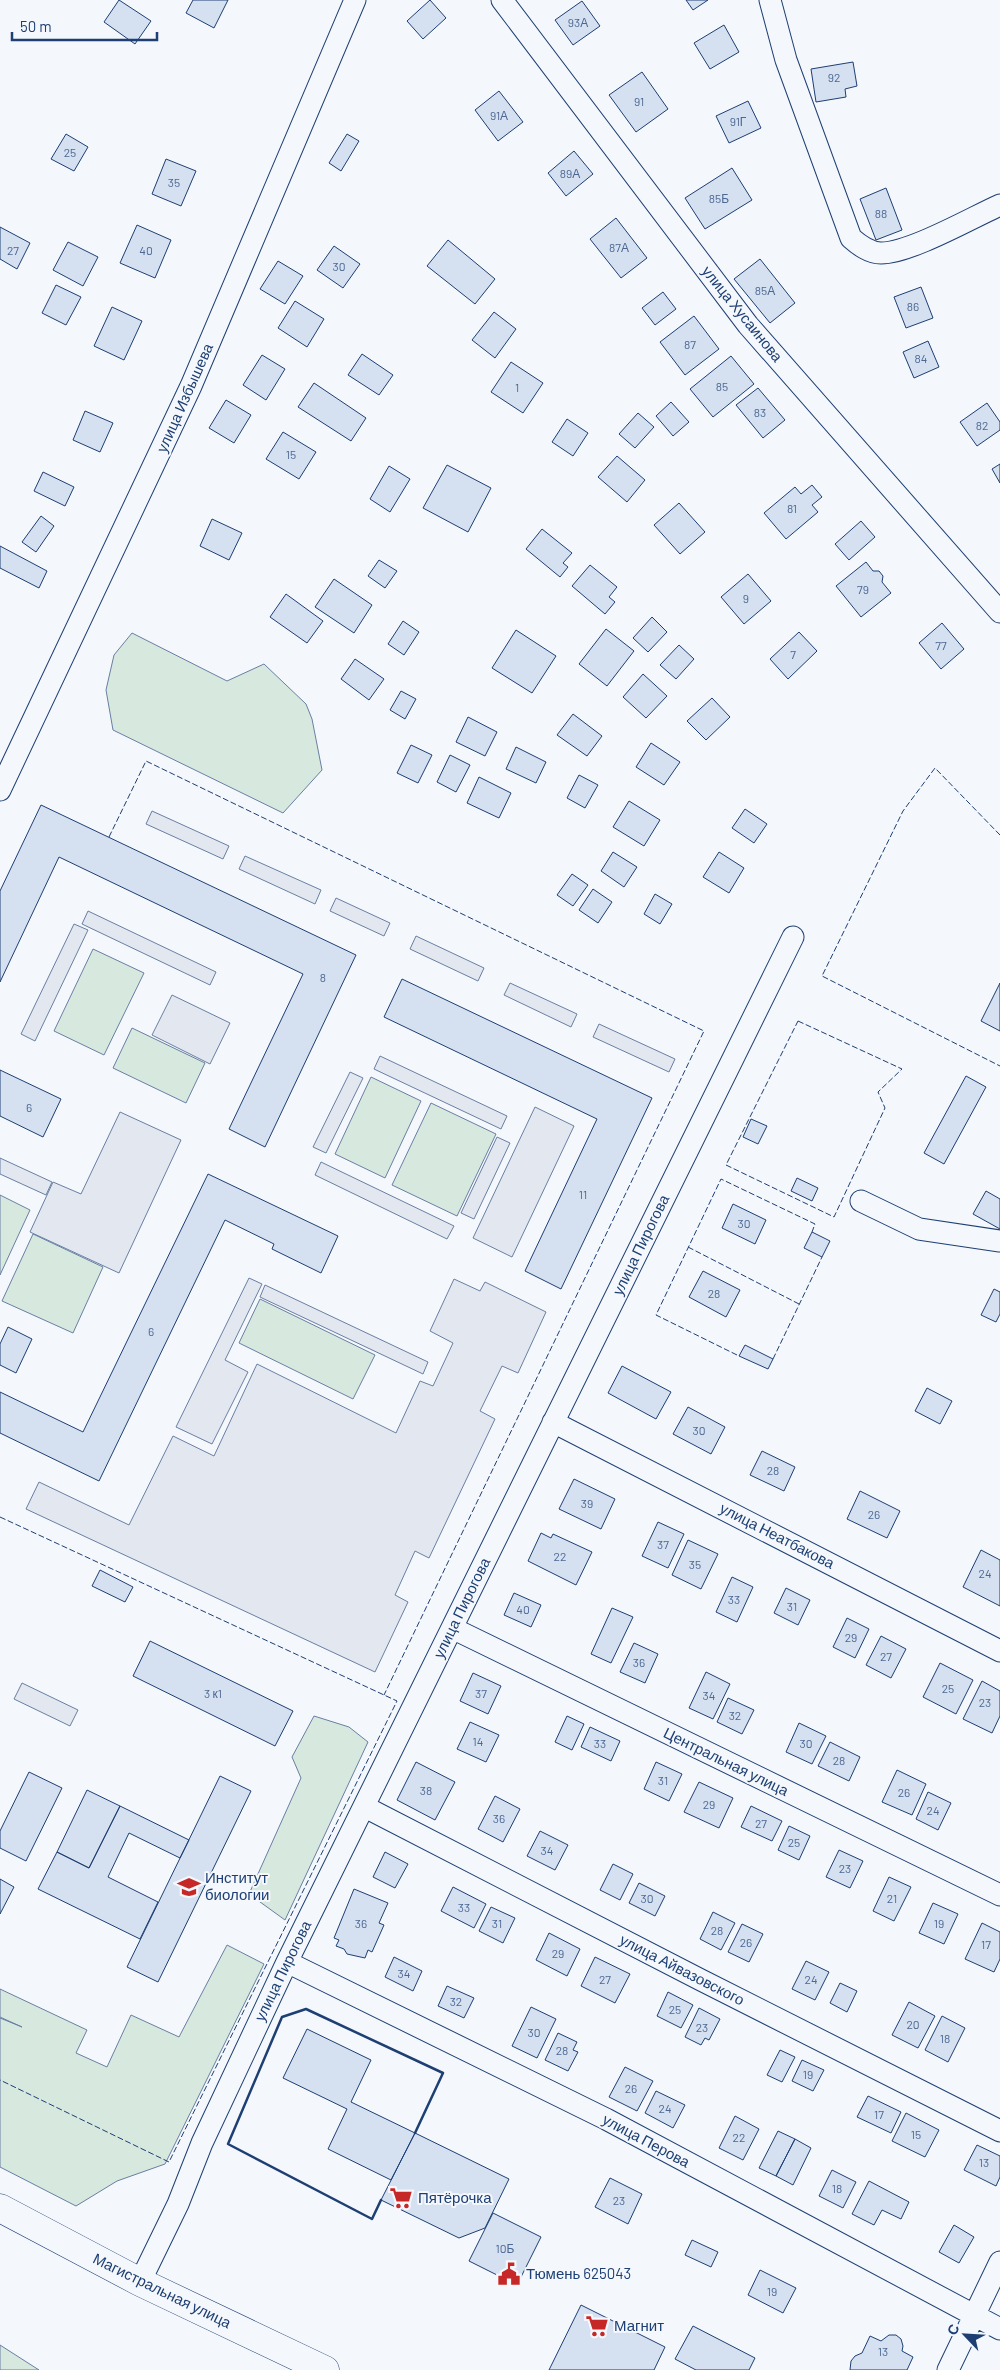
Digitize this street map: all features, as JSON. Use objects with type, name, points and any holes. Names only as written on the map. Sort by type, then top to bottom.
[{"type":"main road","name":"Магистральная улица","points":[[0,2208],[140,2282],[325,2370]]},
{"type":"street","name":"улица Избышева","points":[[0,790],[191,386],[354,0]]},
{"type":"street","name":"улица Хусаинова","points":[[502,0],[748,325],[1000,612]]},
{"type":"street","points":[[770,0],[786,60],[851,238],[863,248],[879,253],[900,251],[1000,205]]},
{"type":"street","name":"улица Пирогова","points":[[140,2282],[178,2204],[202,2143],[287,1962],[793,937]]},
{"type":"street","points":[[861,1201],[919,1228],[1000,1242]]},
{"type":"street","name":"улица Неатбакова","points":[[553,1422],[1000,1651]]},
{"type":"street","name":"Центральная улица","points":[[452,1628],[1000,1895]]},
{"type":"street","name":"улица Айвазовского","points":[[365,1807],[701,1980],[1000,2130]]},
{"type":"street","name":"улица Перова","points":[[287,1962],[606,2120],[1000,2329]]},
{"type":"street","points":[[948,2370],[1000,2262]]},
{"type":"shaded area","points":[[132,633],[227,681],[264,664],[306,704],[312,719],[322,770],[283,813],[113,730],[106,690],[114,655]]},
{"type":"shaded area","points":[[152,811],[229,846],[223,859],[146,824]]},
{"type":"shaded area","points":[[245,856],[321,890],[315,904],[239,869]]},
{"type":"shaded area","points":[[336,898],[390,923],[384,936],[330,911]]},
{"type":"shaded area","points":[[88,911],[216,972],[210,985],[82,924]]},
{"type":"shaded area","points":[[74,924],[88,930],[35,1041],[21,1034]]},
{"type":"shaded area","points":[[416,936],[484,968],[478,981],[410,949]]},
{"type":"shaded area","points":[[93,949],[144,973],[104,1055],[54,1031]]},
{"type":"shaded area","points":[[510,983],[577,1014],[571,1027],[504,995]]},
{"type":"shaded area","points":[[172,995],[230,1023],[210,1064],[152,1035]]},
{"type":"shaded area","points":[[599,1024],[675,1059],[669,1072],[593,1037]]},
{"type":"shaded area","points":[[132,1028],[205,1063],[186,1103],[113,1068]]},
{"type":"shaded area","points":[[380,1056],[507,1116],[501,1129],[374,1069]]},
{"type":"shaded area","points":[[350,1072],[363,1078],[326,1153],[313,1147]]},
{"type":"shaded area","points":[[371,1077],[421,1101],[385,1178],[335,1154]]},
{"type":"shaded area","points":[[431,1103],[496,1134],[457,1216],[392,1185]]},
{"type":"shaded area","points":[[535,1107],[574,1126],[512,1257],[473,1238]]},
{"type":"shaded area","points":[[120,1112],[181,1140],[119,1273],[30,1232],[53,1182],[81,1194]]},
{"type":"shaded area","points":[[497,1137],[510,1143],[474,1219],[461,1213]]},
{"type":"shaded area","points":[[0,1158],[52,1182],[46,1195],[0,1174]]},
{"type":"shaded area","points":[[321,1162],[454,1226],[447,1239],[315,1175]]},
{"type":"shaded area","points":[[0,1195],[30,1210],[0,1275]]},
{"type":"shaded area","points":[[33,1234],[103,1267],[73,1333],[2,1301]]},
{"type":"shaded area","points":[[249,1278],[262,1284],[225,1360],[248,1372],[212,1444],[176,1427]]},
{"type":"shaded area","points":[[454,1279],[480,1291],[485,1282],[546,1312],[518,1373],[502,1366],[480,1411],[495,1419],[429,1558],[415,1551],[395,1595],[408,1602],[375,1672],[26,1509],[39,1482],[129,1525],[173,1436],[214,1456],[257,1364],[396,1433],[420,1381],[433,1386],[453,1343],[430,1331]]},
{"type":"shaded area","points":[[265,1285],[428,1362],[423,1374],[260,1297]]},
{"type":"shaded area","points":[[260,1299],[375,1355],[353,1399],[239,1343]]},
{"type":"shaded area","points":[[22,1683],[78,1710],[70,1726],[14,1699]]},
{"type":"shaded area","points":[[314,1716],[349,1727],[368,1742],[285,1920],[249,1894],[301,1778],[292,1757]]},
{"type":"shaded area","points":[[227,1945],[264,1964],[165,2164],[117,2181],[76,2206],[0,2167],[0,2018],[22,2027],[0,2017],[0,1989],[87,2030],[76,2053],[107,2067],[131,2015],[179,2037]]},
{"type":"shaded area","points":[[0,2345],[39,2370],[0,2370]]},
{"type":"building","points":[[119,0],[151,21],[135,44],[104,22]]},
{"type":"building","points":[[193,0],[228,0],[214,28],[186,13]]},
{"type":"building","points":[[430,0],[446,18],[423,39],[407,21]]},
{"type":"building","points":[[686,0],[708,0],[693,10]]},
{"type":"building","points":[[582,1],[600,26],[573,45],[555,20]]},
{"type":"building","points":[[724,25],[739,52],[710,69],[694,43]]},
{"type":"building","points":[[853,62],[857,86],[845,89],[846,97],[816,102],[811,69]]},
{"type":"building","points":[[642,72],[668,109],[636,132],[609,95]]},
{"type":"building","points":[[499,91],[523,122],[498,141],[475,110]]},
{"type":"building","points":[[748,101],[761,128],[729,143],[716,116]]},
{"type":"building","points":[[66,134],[88,147],[74,171],[51,159]]},
{"type":"building","points":[[347,134],[359,141],[341,171],[329,163]]},
{"type":"building","points":[[574,151],[593,174],[566,196],[548,173]]},
{"type":"building","points":[[166,159],[196,171],[181,206],[152,194]]},
{"type":"building","points":[[732,168],[752,200],[705,229],[685,198]]},
{"type":"building","points":[[886,188],[902,230],[876,240],[860,199]]},
{"type":"building","points":[[616,218],[647,258],[621,278],[590,239]]},
{"type":"building","points":[[137,225],[171,240],[155,278],[120,263]]},
{"type":"building","points":[[0,227],[30,243],[17,269],[0,259]]},
{"type":"building","points":[[448,240],[495,279],[475,304],[427,266]]},
{"type":"building","points":[[68,242],[98,257],[83,286],[53,270]]},
{"type":"building","points":[[334,246],[360,264],[343,288],[317,270]]},
{"type":"building","points":[[760,259],[795,303],[770,323],[734,279]]},
{"type":"building","points":[[278,261],[303,276],[285,304],[260,289]]},
{"type":"building","points":[[56,285],[81,297],[66,325],[42,313]]},
{"type":"building","points":[[921,287],[933,318],[906,328],[894,297]]},
{"type":"building","points":[[663,292],[676,309],[655,325],[642,308]]},
{"type":"building","points":[[295,301],[324,319],[307,347],[278,328]]},
{"type":"building","points":[[112,307],[142,321],[124,360],[94,346]]},
{"type":"building","points":[[494,312],[516,329],[495,358],[472,340]]},
{"type":"building","points":[[694,316],[719,349],[685,375],[660,342]]},
{"type":"building","points":[[928,341],[939,367],[914,378],[903,352]]},
{"type":"building","points":[[362,354],[393,375],[379,395],[348,375]]},
{"type":"building","points":[[262,355],[285,369],[266,400],[243,385]]},
{"type":"building","points":[[731,356],[754,384],[713,417],[690,389]]},
{"type":"building","points":[[511,362],[543,383],[523,413],[491,392]]},
{"type":"building","points":[[314,383],[366,418],[351,441],[298,407]]},
{"type":"building","points":[[758,388],[785,420],[763,438],[736,405]]},
{"type":"building","points":[[226,400],[251,415],[234,443],[209,428]]},
{"type":"building","points":[[671,402],[689,422],[673,436],[656,416]]},
{"type":"building","points":[[987,403],[1000,422],[1000,430],[977,446],[960,422]]},
{"type":"building","points":[[85,411],[113,423],[100,452],[73,440]]},
{"type":"building","points":[[638,413],[654,427],[635,448],[619,434]]},
{"type":"building","points":[[567,419],[588,433],[573,456],[552,442]]},
{"type":"building","points":[[283,432],[316,452],[299,479],[266,459]]},
{"type":"building","points":[[617,456],[645,480],[627,502],[598,477]]},
{"type":"building","points":[[1000,464],[1000,483],[992,469]]},
{"type":"building","points":[[447,465],[491,488],[468,532],[423,508]]},
{"type":"building","points":[[389,466],[410,479],[390,512],[370,499]]},
{"type":"building","points":[[43,472],[74,487],[65,506],[34,491]]},
{"type":"building","points":[[812,485],[822,497],[812,505],[818,512],[786,539],[764,513],[795,487],[801,494]]},
{"type":"building","points":[[679,503],[705,532],[680,554],[654,525]]},
{"type":"building","points":[[41,516],[54,526],[36,552],[22,542]]},
{"type":"building","points":[[212,519],[242,533],[229,560],[200,546]]},
{"type":"building","points":[[861,521],[875,537],[849,560],[835,544]]},
{"type":"building","points":[[542,529],[572,553],[563,563],[568,567],[560,577],[526,549]]},
{"type":"building","points":[[0,546],[47,571],[39,588],[0,568]]},
{"type":"building","points":[[379,560],[397,571],[385,588],[368,576]]},
{"type":"building","points":[[866,562],[873,571],[879,571],[883,576],[882,582],[891,593],[861,617],[836,586]]},
{"type":"building","points":[[590,565],[617,587],[609,597],[615,602],[605,614],[572,586]]},
{"type":"building","points":[[748,574],[771,601],[744,624],[721,597]]},
{"type":"building","points":[[334,579],[372,605],[354,633],[315,607]]},
{"type":"building","points":[[286,594],[323,621],[307,643],[270,617]]},
{"type":"building","points":[[652,617],[667,632],[648,652],[633,638]]},
{"type":"building","points":[[403,621],[419,632],[404,655],[388,644]]},
{"type":"building","points":[[942,623],[964,649],[941,669],[919,643]]},
{"type":"building","points":[[606,629],[634,651],[607,686],[579,664]]},
{"type":"building","points":[[516,630],[556,656],[532,693],[492,668]]},
{"type":"building","points":[[799,632],[817,651],[788,679],[770,659]]},
{"type":"building","points":[[679,645],[694,659],[676,679],[660,665]]},
{"type":"building","points":[[355,659],[384,679],[369,700],[341,679]]},
{"type":"building","points":[[643,674],[667,696],[646,718],[623,697]]},
{"type":"building","points":[[401,691],[416,699],[405,719],[390,710]]},
{"type":"building","points":[[712,698],[730,717],[706,740],[687,721]]},
{"type":"building","points":[[573,714],[602,736],[587,756],[557,735]]},
{"type":"building","points":[[468,717],[497,732],[485,756],[456,742]]},
{"type":"building","points":[[651,743],[680,762],[664,785],[636,767]]},
{"type":"building","points":[[411,745],[432,755],[418,783],[397,773]]},
{"type":"building","points":[[516,747],[546,762],[536,783],[506,769]]},
{"type":"building","points":[[450,755],[470,765],[456,792],[437,782]]},
{"type":"building","points":[[579,775],[598,785],[585,808],[567,798]]},
{"type":"building","points":[[479,777],[511,793],[499,818],[467,803]]},
{"type":"building","points":[[629,801],[660,820],[644,846],[613,827]]},
{"type":"building","points":[[41,805],[356,955],[265,1147],[229,1129],[303,974],[59,857],[0,982],[0,891]]},
{"type":"building","points":[[745,809],[767,824],[754,843],[732,828]]},
{"type":"building","points":[[613,852],[637,867],[624,887],[601,871]]},
{"type":"building","points":[[719,852],[744,868],[729,893],[703,877]]},
{"type":"building","points":[[572,874],[588,885],[573,906],[557,895]]},
{"type":"building","points":[[593,889],[612,902],[598,923],[579,910]]},
{"type":"building","points":[[655,894],[672,904],[660,924],[644,914]]},
{"type":"building","points":[[402,979],[652,1098],[561,1289],[525,1271],[597,1119],[384,1017]]},
{"type":"building","points":[[1000,983],[1000,1031],[981,1021]]},
{"type":"building","points":[[0,1070],[61,1099],[43,1137],[0,1116]]},
{"type":"building","points":[[966,1076],[986,1087],[944,1164],[924,1153]]},
{"type":"building","points":[[751,1119],[767,1126],[758,1144],[743,1137]]},
{"type":"building","points":[[208,1174],[338,1236],[321,1273],[272,1249],[274,1244],[225,1220],[99,1481],[0,1433],[0,1392],[83,1432]]},
{"type":"building","points":[[797,1178],[818,1188],[812,1201],[791,1191]]},
{"type":"building","points":[[986,1191],[1000,1199],[1000,1229],[973,1214]]},
{"type":"building","points":[[733,1204],[766,1220],[755,1244],[722,1228]]},
{"type":"building","points":[[812,1232],[830,1241],[822,1257],[804,1248]]},
{"type":"building","points":[[703,1271],[740,1290],[726,1317],[689,1297]]},
{"type":"building","points":[[994,1289],[1000,1292],[1000,1314],[996,1322],[981,1315]]},
{"type":"building","points":[[8,1327],[32,1339],[16,1373],[0,1365],[0,1344]]},
{"type":"building","points":[[745,1345],[773,1359],[768,1369],[739,1356]]},
{"type":"building","points":[[622,1366],[671,1392],[656,1419],[608,1393]]},
{"type":"building","points":[[927,1388],[952,1401],[940,1424],[915,1411]]},
{"type":"building","points":[[688,1407],[725,1427],[711,1454],[673,1434]]},
{"type":"building","points":[[762,1451],[795,1467],[784,1491],[750,1475]]},
{"type":"building","points":[[574,1479],[615,1499],[601,1529],[559,1509]]},
{"type":"building","points":[[860,1491],[900,1511],[887,1538],[847,1519]]},
{"type":"building","points":[[658,1522],[684,1534],[668,1568],[642,1556]]},
{"type":"building","points":[[541,1533],[551,1538],[553,1534],[592,1552],[576,1585],[528,1561]]},
{"type":"building","points":[[688,1540],[718,1554],[701,1589],[672,1575]]},
{"type":"building","points":[[981,1550],[1000,1560],[1000,1606],[963,1587]]},
{"type":"building","points":[[100,1570],[133,1587],[125,1602],[92,1586]]},
{"type":"building","points":[[732,1577],[753,1587],[737,1622],[716,1612]]},
{"type":"building","points":[[786,1588],[810,1600],[798,1625],[774,1613]]},
{"type":"building","points":[[514,1593],[541,1605],[531,1627],[504,1615]]},
{"type":"building","points":[[612,1608],[633,1617],[611,1663],[591,1654]]},
{"type":"building","points":[[847,1618],[869,1629],[855,1658],[833,1647]]},
{"type":"building","points":[[881,1636],[906,1649],[891,1678],[866,1665]]},
{"type":"building","points":[[150,1641],[293,1711],[275,1746],[133,1676]]},
{"type":"building","points":[[634,1643],[658,1654],[645,1683],[620,1672]]},
{"type":"building","points":[[940,1663],[973,1680],[956,1714],[923,1697]]},
{"type":"building","points":[[706,1672],[730,1684],[713,1719],[689,1708]]},
{"type":"building","points":[[473,1673],[501,1686],[488,1714],[460,1701]]},
{"type":"building","points":[[982,1681],[1000,1691],[1000,1716],[992,1733],[963,1719]]},
{"type":"building","points":[[728,1698],[754,1710],[742,1734],[717,1722]]},
{"type":"building","points":[[567,1716],[584,1724],[572,1750],[555,1742]]},
{"type":"building","points":[[470,1722],[499,1735],[486,1762],[457,1749]]},
{"type":"building","points":[[799,1723],[826,1736],[812,1764],[786,1752]]},
{"type":"building","points":[[590,1727],[620,1741],[611,1761],[581,1747]]},
{"type":"building","points":[[830,1742],[860,1757],[849,1781],[818,1766]]},
{"type":"building","points":[[416,1762],[455,1782],[435,1820],[397,1800]]},
{"type":"building","points":[[656,1762],[682,1774],[669,1801],[644,1789]]},
{"type":"building","points":[[897,1770],[926,1784],[912,1815],[882,1802]]},
{"type":"building","points":[[29,1772],[62,1788],[26,1861],[0,1848],[0,1831]]},
{"type":"building","points":[[220,1776],[251,1791],[158,1982],[127,1967]]},
{"type":"building","points":[[699,1782],[733,1798],[719,1828],[684,1812]]},
{"type":"building","points":[[87,1790],[120,1806],[89,1868],[57,1852]]},
{"type":"building","points":[[928,1792],[951,1803],[938,1830],[916,1819]]},
{"type":"building","points":[[495,1796],[520,1809],[503,1842],[478,1829]]},
{"type":"building","points":[[120,1806],[189,1840],[180,1858],[129,1833],[108,1877],[158,1902],[140,1939],[38,1889],[57,1852],[89,1868]]},
{"type":"building","points":[[751,1806],[782,1821],[772,1841],[741,1827]]},
{"type":"building","points":[[789,1826],[810,1836],[799,1860],[778,1850]]},
{"type":"building","points":[[540,1831],[568,1845],[555,1870],[527,1856]]},
{"type":"building","points":[[839,1850],[863,1861],[850,1888],[826,1877]]},
{"type":"building","points":[[385,1852],[408,1864],[395,1888],[373,1877]]},
{"type":"building","points":[[613,1864],[633,1874],[620,1900],[600,1890]]},
{"type":"building","points":[[889,1877],[911,1887],[894,1921],[873,1911]]},
{"type":"building","points":[[0,1879],[14,1887],[0,1914]]},
{"type":"building","points":[[639,1883],[665,1896],[655,1916],[629,1903]]},
{"type":"building","points":[[453,1887],[486,1904],[474,1928],[441,1911]]},
{"type":"building","points":[[354,1889],[388,1903],[379,1923],[384,1925],[372,1952],[368,1950],[365,1958],[347,1954],[344,1949],[336,1946],[339,1940],[334,1938]]},
{"type":"building","points":[[933,1903],[958,1914],[944,1944],[919,1933]]},
{"type":"building","points":[[491,1907],[515,1918],[503,1943],[479,1931]]},
{"type":"building","points":[[713,1912],[735,1923],[721,1950],[700,1939]]},
{"type":"building","points":[[982,1923],[1000,1932],[1000,1959],[994,1972],[965,1959]]},
{"type":"building","points":[[742,1924],[763,1934],[749,1962],[728,1952]]},
{"type":"building","points":[[549,1933],[580,1949],[567,1976],[536,1960]]},
{"type":"building","points":[[394,1957],[422,1971],[413,1991],[385,1977]]},
{"type":"building","points":[[595,1957],[630,1974],[615,2003],[581,1986]]},
{"type":"building","points":[[806,1961],[829,1972],[815,2000],[792,1989]]},
{"type":"building","points":[[840,1983],[857,1991],[847,2012],[830,2003]]},
{"type":"building","points":[[447,1986],[474,1998],[464,2018],[438,2006]]},
{"type":"building","points":[[668,1992],[693,2005],[681,2028],[657,2016]]},
{"type":"building","points":[[909,2002],[935,2016],[918,2048],[892,2035]]},
{"type":"building","points":[[531,2007],[556,2019],[537,2058],[512,2046]]},
{"type":"building","points":[[699,2008],[720,2019],[709,2040],[705,2038],[701,2045],[685,2037]]},
{"type":"building","points":[[942,2016],[965,2028],[948,2062],[925,2050]]},
{"type":"building","points":[[307,2029],[371,2060],[351,2102],[415,2133],[391,2180],[328,2149],[347,2109],[283,2078]]},
{"type":"building","points":[[558,2033],[577,2042],[573,2050],[578,2052],[568,2071],[545,2060]]},
{"type":"building","points":[[780,2050],[795,2057],[782,2082],[767,2075]]},
{"type":"building","points":[[802,2060],[824,2070],[813,2091],[792,2081]]},
{"type":"building","points":[[625,2067],[653,2081],[637,2111],[609,2097]]},
{"type":"building","points":[[656,2091],[685,2105],[673,2128],[645,2113]]},
{"type":"building","points":[[868,2096],[901,2112],[891,2133],[857,2117]]},
{"type":"building","points":[[906,2113],[939,2130],[925,2157],[892,2141]]},
{"type":"building","points":[[735,2116],[759,2129],[743,2160],[719,2148]]},
{"type":"building","points":[[778,2131],[795,2139],[776,2176],[759,2168]]},
{"type":"building","points":[[415,2133],[509,2179],[485,2228],[459,2238],[381,2200]]},
{"type":"building","points":[[795,2139],[811,2148],[793,2185],[776,2176]]},
{"type":"building","points":[[977,2145],[1000,2156],[1000,2177],[996,2186],[964,2170]]},
{"type":"building","points":[[832,2170],[856,2182],[843,2208],[819,2196]]},
{"type":"building","points":[[610,2178],[642,2194],[628,2224],[595,2207]]},
{"type":"building","points":[[869,2181],[909,2202],[901,2219],[882,2210],[874,2225],[852,2214]]},
{"type":"building","points":[[493,2213],[541,2237],[517,2285],[469,2261]]},
{"type":"building","points":[[954,2225],[974,2237],[959,2263],[939,2252]]},
{"type":"building","points":[[692,2240],[718,2252],[711,2267],[685,2255]]},
{"type":"building","points":[[760,2270],[796,2288],[783,2313],[748,2295]]},
{"type":"building","name":"Магнит","points":[[581,2305],[665,2347],[654,2370],[549,2370]]},
{"type":"building","points":[[693,2326],[755,2358],[749,2370],[696,2370],[675,2359]]},
{"type":"building","points":[[889,2335],[896,2335],[901,2339],[902,2351],[913,2357],[907,2370],[850,2370],[851,2361],[855,2356],[862,2353],[870,2336],[881,2341]]},
{"type":"fence","points":[[109,837],[146,761],[704,1031],[384,1695]]},
{"type":"fence","points":[[1000,835],[935,768],[903,811],[822,976],[1000,1066]]},
{"type":"fence","points":[[798,1021],[902,1069],[878,1092],[885,1108],[834,1217],[726,1165],[798,1021]]},
{"type":"fence","points":[[737,1355],[656,1315],[721,1179],[815,1224],[812,1232]]},
{"type":"fence","points":[[688,1247],[799,1304]]},
{"type":"fence","points":[[773,1359],[822,1257]]},
{"type":"fence","points":[[0,1517],[397,1701],[169,2162],[0,2080]]},
{"type":"wall","points":[[381,2200],[372,2219],[228,2144],[282,2017],[306,2009],[443,2073],[415,2133]]},
{"type":"place","name":"Институт биологии","points":[[189,1887]]},
{"type":"place","name":"Пятёрочка","points":[[401,2198]]},
{"type":"place","name":"Тюмень 625043","points":[[509,2274]]},
{"type":"place","name":"Магнит","points":[[597,2326]]}]
